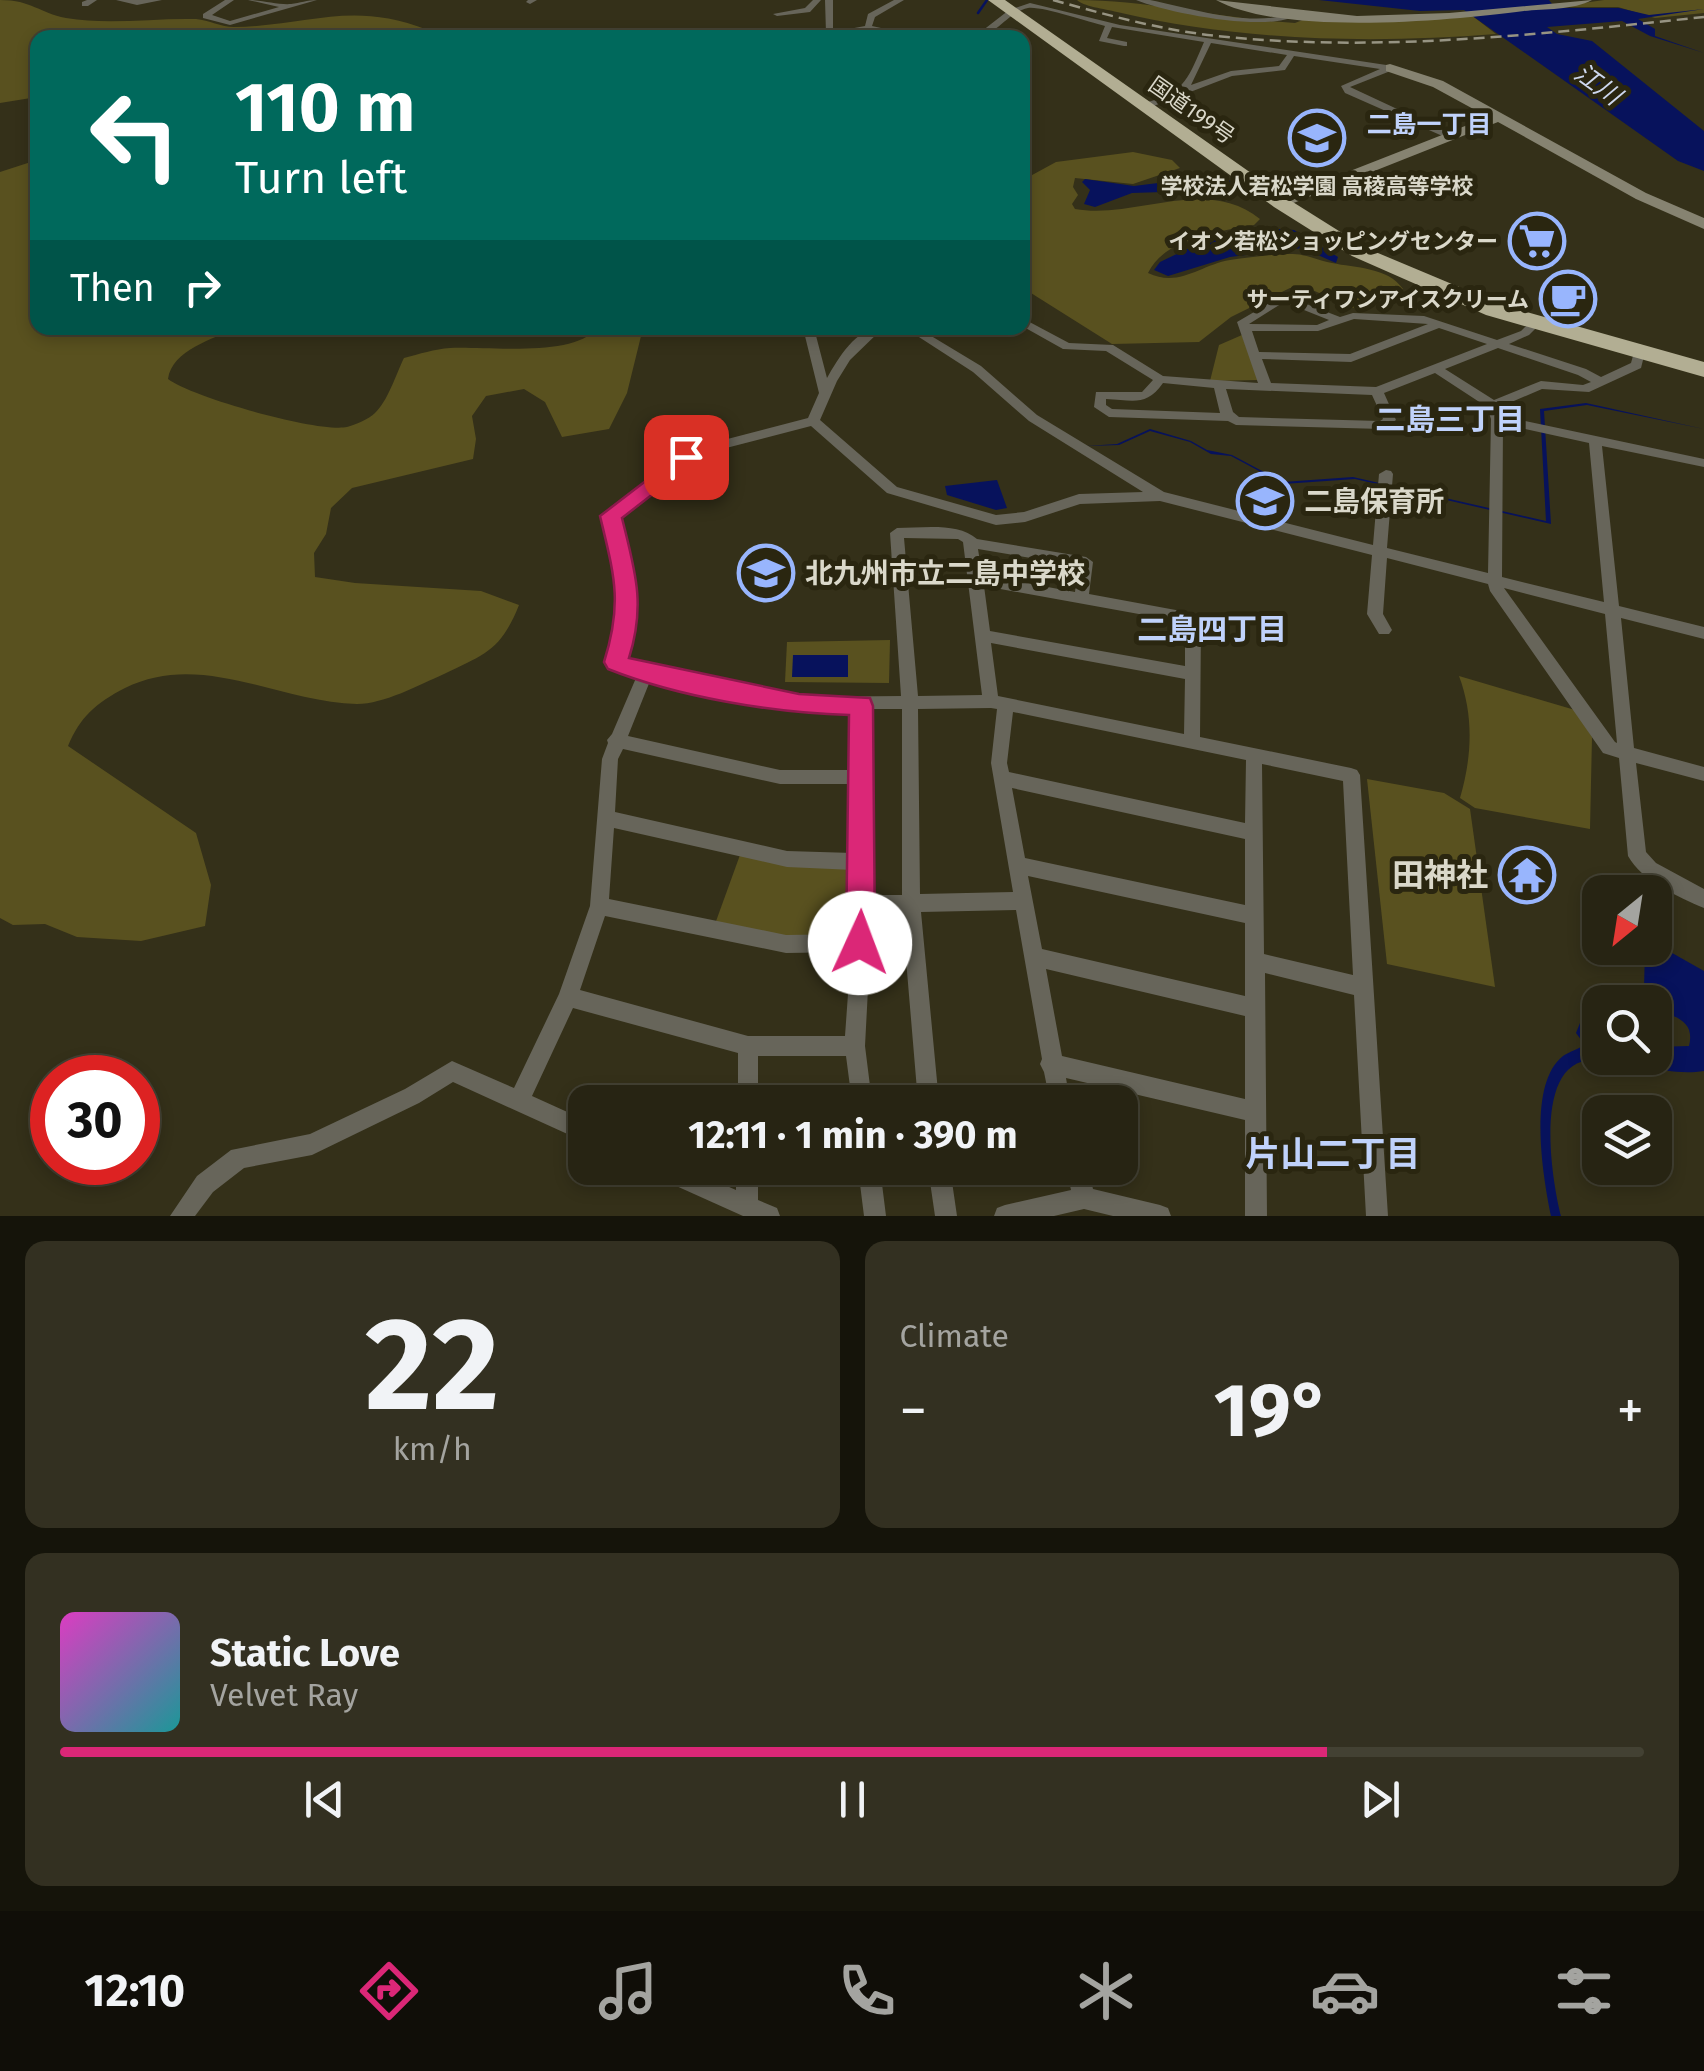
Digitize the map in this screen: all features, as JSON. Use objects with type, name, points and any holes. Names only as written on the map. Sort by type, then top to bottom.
[{"type":"highway","name":"国道199号","points":[[1008,6],[1052,21],[1152,104],[1321,230],[1407,275],[1535,323],[1704,367]]},
{"type":"highway","name":"国道199号","points":[[1008,6],[1286,202],[1369,249],[1459,291],[1639,350]]},
{"type":"street","points":[[120,0],[158,0]]},
{"type":"street","points":[[230,0],[206,16],[230,22],[314,0]]},
{"type":"street","points":[[252,0],[288,7]]},
{"type":"street","points":[[778,14],[806,10],[816,0]]},
{"type":"street","points":[[829,0],[829,30]]},
{"type":"street","points":[[868,28],[871,16],[900,0]]},
{"type":"street","points":[[1140,0],[1239,17],[1282,21],[1291,16]]},
{"type":"street","points":[[1222,0],[1291,16],[1376,20],[1586,0]]},
{"type":"street","points":[[984,30],[1008,6]]},
{"type":"street","points":[[1052,21],[1109,24],[1390,68],[1438,84],[1640,196],[1704,224]]},
{"type":"street","points":[[1109,24],[1102,40],[1124,44]]},
{"type":"street","points":[[848,30],[874,30]]},
{"type":"street","points":[[1187,90],[1208,41]]},
{"type":"street","points":[[1152,104],[1173,100],[1187,90],[1231,74],[1282,68],[1293,52]]},
{"type":"street","points":[[1390,68],[1345,86],[1348,91],[1450,136]]},
{"type":"street","points":[[1286,202],[1498,117]]},
{"type":"street","points":[[1266,388],[1243,322],[1283,298],[1340,321]]},
{"type":"street","points":[[1245,327],[1318,328],[1353,316],[1424,319],[1582,372],[1601,382]]},
{"type":"street","points":[[1030,325],[1067,346],[1109,346],[1160,378],[1266,388],[1376,391],[1525,333],[1535,323]]},
{"type":"street","points":[[1255,354],[1352,358],[1439,324]]},
{"type":"street","points":[[810,335],[824,392]]},
{"type":"street","points":[[813,421],[824,392],[849,352],[869,335]]},
{"type":"street","points":[[922,335],[977,370],[1033,418],[1160,496]]},
{"type":"street","points":[[1495,412],[1541,385],[1585,389],[1637,365],[1639,350]]},
{"type":"street","points":[[1334,357],[1347,390]]},
{"type":"street","points":[[1436,368],[1495,412],[1704,463]]},
{"type":"street","points":[[1160,378],[1149,394],[1100,395],[1100,407],[1109,413],[1231,417]]},
{"type":"street","points":[[1218,385],[1236,421],[1383,425],[1390,420],[1376,391]]},
{"type":"street","points":[[1495,412],[1495,586],[1609,748],[1704,774]]},
{"type":"street","points":[[813,421],[892,490],[996,520],[1025,517],[1079,499],[1160,496],[1704,632]]},
{"type":"street","points":[[813,421],[694,452],[611,516],[628,588],[628,626],[616,662],[646,672],[799,704],[999,703],[1351,776],[1376,1216]]},
{"type":"street","points":[[1594,439],[1637,856],[1650,869],[1704,899]]},
{"type":"street","points":[[1384,630],[1375,614],[1386,474]]},
{"type":"street","points":[[928,1085],[911,904],[910,702],[898,534],[960,534],[971,543],[1086,562],[1082,598]]},
{"type":"street","points":[[971,543],[999,703],[999,762],[1056,1085]]},
{"type":"street","points":[[978,580],[1188,617],[1193,623],[1192,740]]},
{"type":"street","points":[[985,636],[1192,674]]},
{"type":"street","points":[[520,1099],[568,996],[599,906],[610,759],[646,672]]},
{"type":"street","points":[[860,1085],[856,1046],[862,904],[861,706]]},
{"type":"street","points":[[615,740],[780,777],[860,778]]},
{"type":"street","points":[[1254,756],[1256,1216]]},
{"type":"street","points":[[1002,778],[1255,833]]},
{"type":"street","points":[[606,818],[786,859],[860,862]]},
{"type":"street","points":[[1018,865],[1255,916]]},
{"type":"street","points":[[862,904],[1022,901]]},
{"type":"street","points":[[599,906],[786,944],[860,943]]},
{"type":"street","points":[[1032,956],[1253,1008]]},
{"type":"street","points":[[1254,960],[1363,987]]},
{"type":"street","points":[[568,996],[748,1046],[856,1046]]},
{"type":"street","points":[[748,1046],[748,1085]]},
{"type":"street","points":[[1050,1064],[1255,1112]]},
{"type":"street","points":[[181,1216],[205,1184],[238,1158],[312,1144],[412,1096],[452,1071],[568,1123]]},
{"type":"street","points":[[700,1185],[769,1216]]},
{"type":"street","points":[[747,1185],[747,1206]]},
{"type":"street","points":[[871,1185],[875,1216]]},
{"type":"street","points":[[941,1185],[946,1216]]},
{"type":"street","points":[[1005,1216],[1085,1204],[1160,1216]]},
{"type":"shaded area","points":[[0,0],[82,20],[196,19],[234,27],[352,16],[400,21],[428,30],[30,30],[30,98],[0,103]]},
{"type":"shaded area","points":[[1077,0],[1295,23],[1305,19],[1470,14],[1496,34],[1401,39],[1305,38],[1164,22]]},
{"type":"shaded area","points":[[1604,0],[1704,0],[1704,13],[1655,18],[1618,7],[1555,7]]},
{"type":"shaded area","points":[[1133,152],[1172,160],[1180,168],[1133,184],[1075,178],[1075,209],[1098,211],[1193,199],[1216,200],[1239,206],[1260,219],[1254,225],[1180,244],[1167,251],[1148,273],[1180,277],[1230,260],[1298,254],[1380,272],[1403,289],[1356,309],[1310,289],[1290,288],[1231,317],[1199,342],[1112,344],[1030,292],[1030,176],[1056,162]]},
{"type":"shaded area","points":[[30,162],[30,335],[220,335],[185,353],[168,379],[255,412],[310,425],[347,427],[380,408],[404,358],[450,348],[550,347],[587,335],[641,335],[627,393],[609,429],[562,437],[545,402],[524,389],[486,396],[472,416],[476,439],[473,459],[352,488],[331,508],[326,534],[314,553],[315,577],[481,591],[519,605],[506,632],[490,649],[459,667],[378,701],[327,701],[240,681],[182,674],[125,688],[97,705],[84,719],[68,746],[196,833],[211,885],[205,926],[141,941],[77,937],[45,924],[13,925],[0,918],[0,172]]},
{"type":"shaded area","points":[[1242,335],[1258,380],[1210,381],[1219,345]]},
{"type":"shaded area","points":[[890,640],[889,683],[785,682],[787,642]]},
{"type":"shaded area","points":[[1459,676],[1575,710],[1592,737],[1590,829],[1475,808],[1460,798],[1470,737]]},
{"type":"shaded area","points":[[1367,779],[1444,793],[1470,809],[1495,987],[1387,964]]},
{"type":"shaded area","points":[[740,855],[845,867],[852,872],[851,930],[842,939],[781,938],[715,924]]},
{"type":"water","name":"江川","points":[[1319,0],[1549,0],[1555,8],[1619,8],[1649,15],[1704,9],[1638,19],[1655,29],[1655,36],[1704,53],[1650,36],[1622,21],[1547,27],[1557,34],[1592,41],[1704,131],[1704,171],[1678,161],[1464,10],[1420,11]]},
{"type":"water","points":[[1222,175],[1244,191],[1220,196],[1194,191],[1132,193],[1095,207],[1084,204],[1090,190],[1082,182],[1085,179],[1134,186]]},
{"type":"water","points":[[1294,230],[1338,257],[1336,263],[1302,248],[1230,257],[1168,276],[1154,270],[1160,262],[1210,238]]},
{"type":"water","points":[[1586,403],[1704,429],[1587,405],[1544,411],[1551,524],[1355,479],[1283,484],[1231,456],[1211,454],[1190,442],[1150,431],[1119,445],[1086,446],[1117,444],[1150,429],[1232,455],[1283,482],[1353,477],[1546,521],[1540,409]]},
{"type":"water","points":[[997,480],[1007,508],[996,510],[947,495],[945,486]]},
{"type":"water","points":[[793,655],[848,655],[848,677],[792,677]]},
{"type":"water","points":[[1672,953],[1704,971],[1704,1071],[1672,1071],[1672,1046],[1689,1046],[1688,1027],[1672,1016],[1672,985],[1644,985],[1645,965],[1672,965]]},
{"type":"water","points":[[1582,1018],[1582,1041],[1576,1033]]},
{"type":"water","points":[[1582,1046],[1582,1063],[1561,1079],[1554,1099],[1551,1151],[1561,1216],[1551,1216],[1544,1178],[1541,1109],[1552,1069],[1563,1056]]},
{"type":"waterway","points":[[978,13],[987,0]]},
{"type":"railway","points":[[1053,0],[1196,33],[1339,43],[1461,39],[1704,17]]},
{"type":"place","name":"学校法人若松学園 高稜高等学校","points":[[1317,138]]},
{"type":"place","name":"イオン若松ショッピングセンター","points":[[1537,241]]},
{"type":"place","name":"サーティワンアイスクリーム","points":[[1568,299]]},
{"type":"place","name":"二島保育所","points":[[1265,501]]},
{"type":"place","name":"北九州市立二島中学校","points":[[766,573]]},
{"type":"place","name":"田神社","points":[[1527,875]]},
{"type":"district","name":"二島一丁目","points":[[1429,124]]},
{"type":"district","name":"二島三丁目","points":[[1450,420]]},
{"type":"district","name":"二島四丁目","points":[[1212,630]]},
{"type":"district","name":"片山二丁目","points":[[1333,1154]]},
{"type":"route","points":[[686,457],[611,516],[610,525],[628,588],[628,626],[616,662],[641,672],[799,704],[861,706],[860,943]]}]
